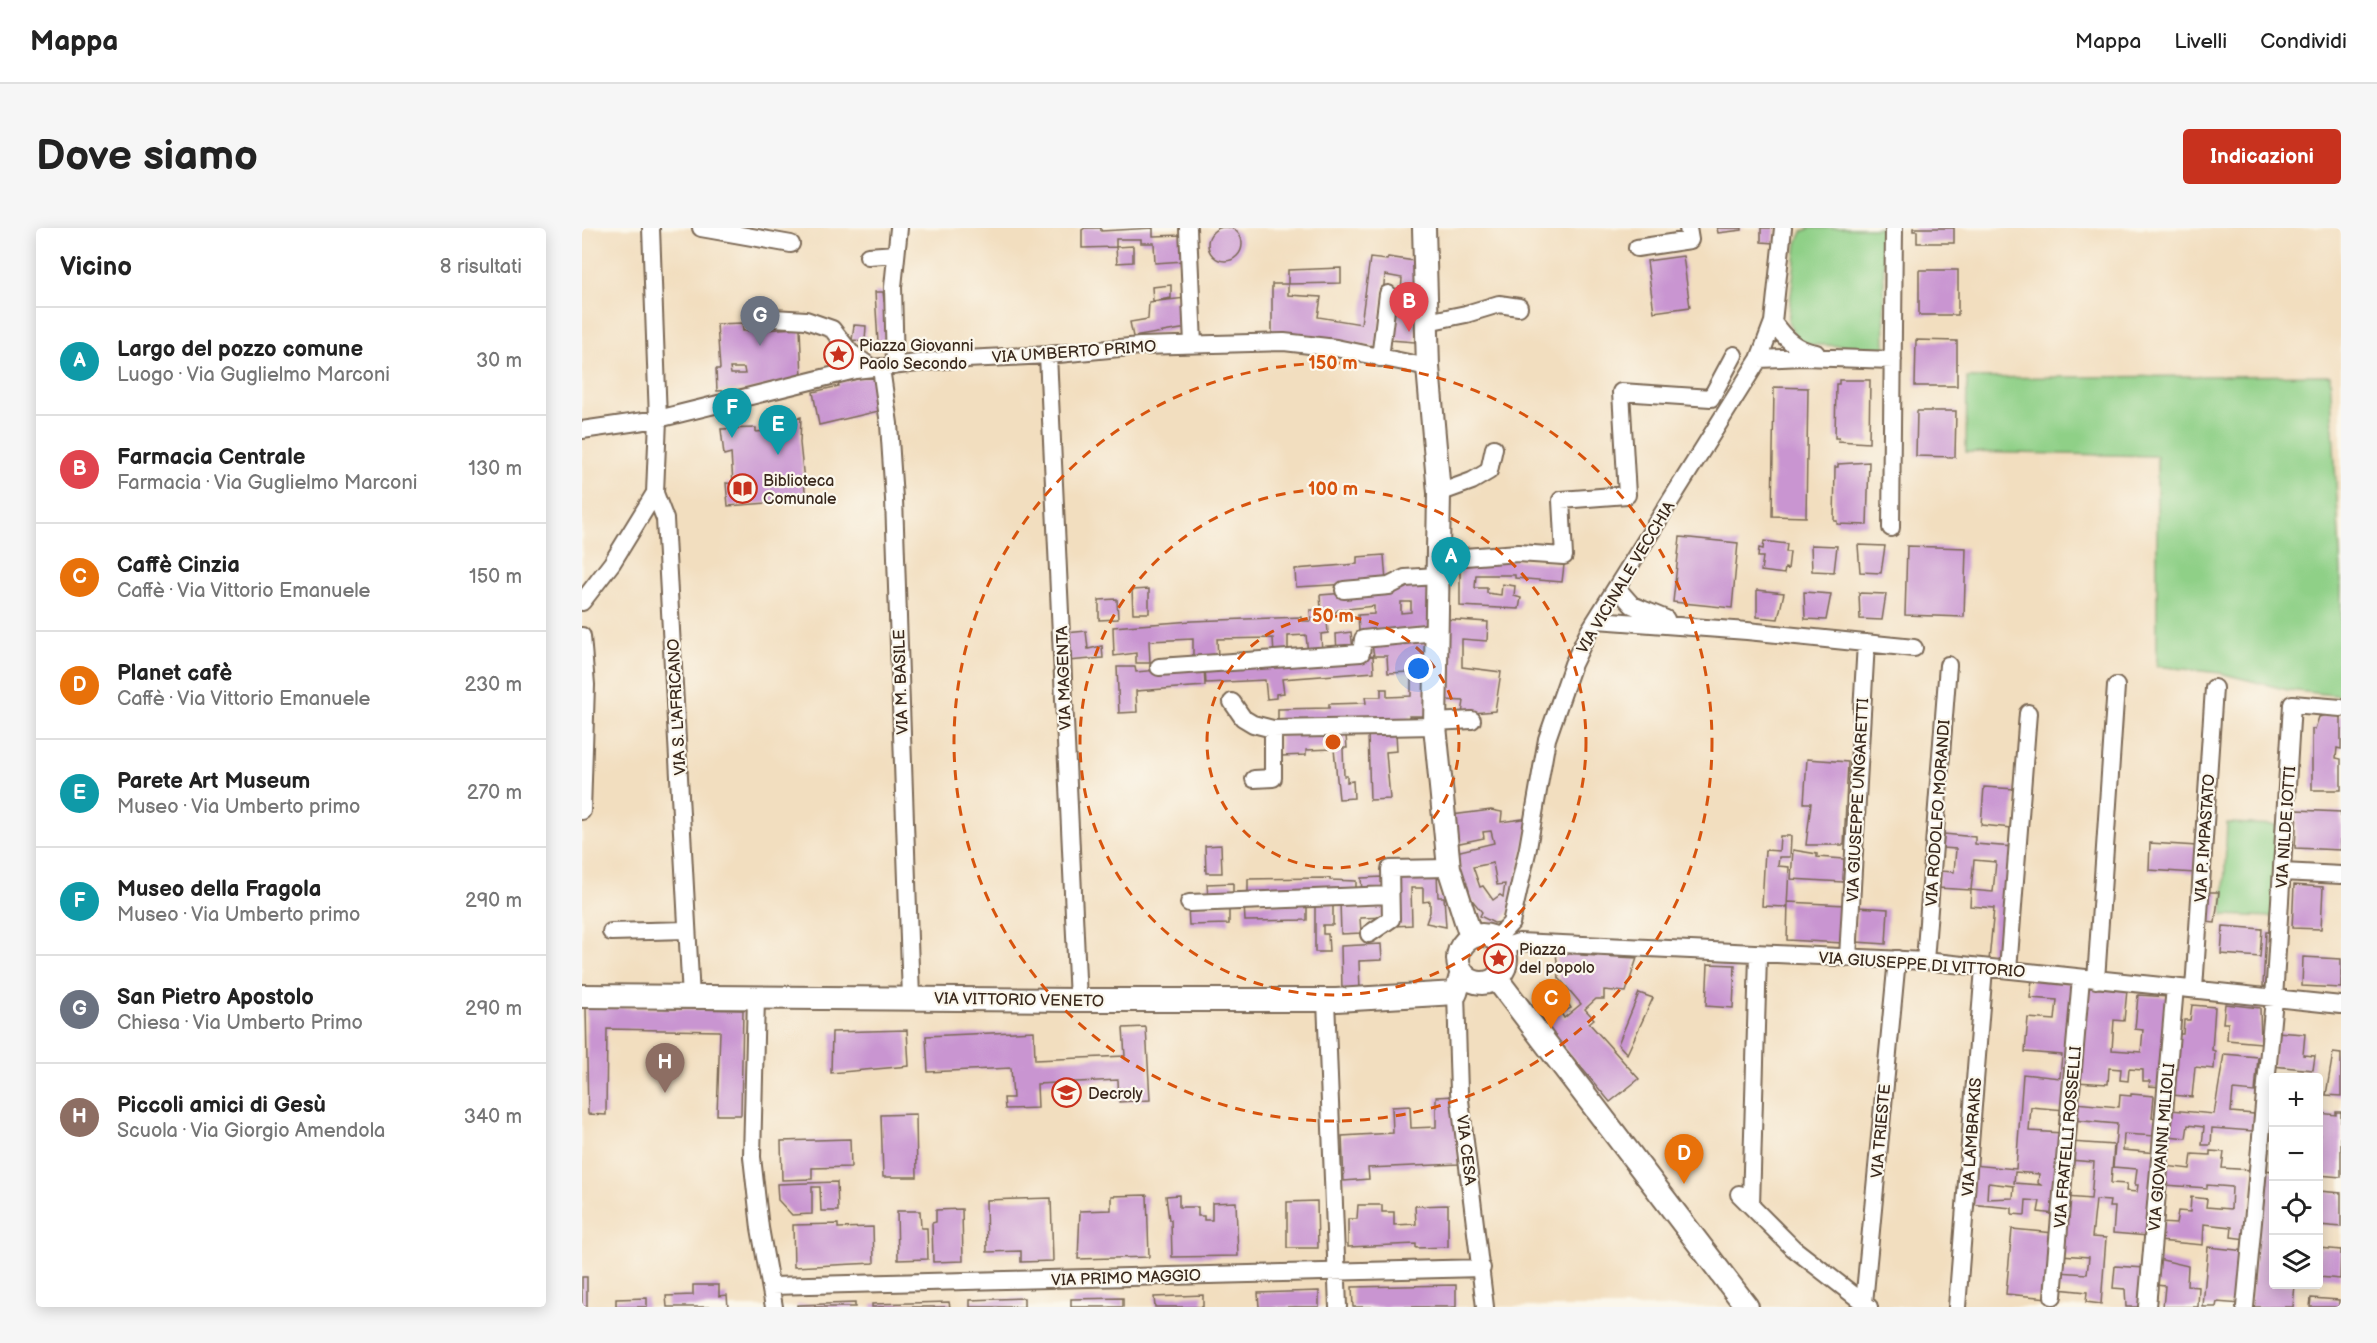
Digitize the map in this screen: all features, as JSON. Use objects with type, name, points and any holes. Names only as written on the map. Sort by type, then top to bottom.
[{"type":"street","name":"VIA S. L'AFRICANO","points":[[651,228],[658,419],[655,493],[665,519],[691,998]]},
{"type":"street","points":[[701,228],[791,244]]},
{"type":"street","name":"VIA M. BASILE","points":[[899,228],[883,367],[894,499],[911,998]]},
{"type":"street","points":[[1188,228],[1193,344]]},
{"type":"street","points":[[1424,228],[1428,367],[1439,493],[1435,724],[1449,868],[1471,937]]},
{"type":"street","points":[[1637,248],[1690,240],[1688,228]]},
{"type":"street","name":"VIA VICINALE VECCHIA","points":[[1500,943],[1511,923],[1528,849],[1546,739],[1573,664],[1597,620],[1760,359],[1773,322],[1783,228]]},
{"type":"street","points":[[1891,528],[1894,228]]},
{"type":"street","points":[[868,256],[896,254]]},
{"type":"street","points":[[1380,358],[1388,294]]},
{"type":"street","points":[[1427,322],[1466,314],[1503,298],[1520,307]]},
{"type":"street","points":[[757,317],[807,320],[832,329],[850,352],[883,367]]},
{"type":"street","points":[[1773,322],[1784,337],[1805,352],[1893,360]]},
{"type":"street","name":"VIA UMBERTO PRIMO","points":[[582,430],[658,419],[883,367],[955,359],[1048,356],[1140,346],[1284,342],[1336,348],[1428,367]]},
{"type":"street","points":[[1344,590],[1389,586],[1437,567],[1518,553],[1564,556],[1561,500],[1627,495],[1622,392],[1711,398],[1734,355]]},
{"type":"street","name":"VIA MAGENTA","points":[[1048,356],[1078,1000]]},
{"type":"street","points":[[1760,359],[1841,357]]},
{"type":"street","points":[[1439,493],[1472,481],[1489,471],[1494,448]]},
{"type":"street","points":[[582,602],[612,563],[655,493]]},
{"type":"street","points":[[1617,588],[1632,605],[1669,620],[1747,631]]},
{"type":"street","points":[[1597,620],[1747,631],[1914,648]]},
{"type":"street","points":[[1159,667],[1361,653],[1363,639],[1436,632]]},
{"type":"street","points":[[582,636],[586,685],[582,811]]},
{"type":"street","name":"VIA GIUSEPPE UNGARETTI","points":[[1848,957],[1866,643]]},
{"type":"street","name":"VIA RODOLFO MORANDI","points":[[1925,961],[1948,665]]},
{"type":"street","name":"VIA FRATELLI ROSSELLI","points":[[2053,1296],[2089,979],[2116,686]]},
{"type":"street","name":"VIA P. IMPASTATO","points":[[2193,989],[2214,687]]},
{"type":"street","points":[[1232,702],[1243,718],[1253,724],[1273,729],[1435,724],[1472,720]]},
{"type":"street","name":"VIA NILDE IOTTI","points":[[2245,1307],[2274,999],[2292,704],[2341,708]]},
{"type":"street","points":[[2008,970],[2028,712]]},
{"type":"street","points":[[1254,779],[1273,778],[1273,729]]},
{"type":"street","points":[[1369,934],[1392,919],[1390,869],[1449,868]]},
{"type":"street","points":[[2282,872],[2341,876]]},
{"type":"street","points":[[1189,903],[1390,895]]},
{"type":"street","points":[[611,932],[687,930]]},
{"type":"street","points":[[1488,935],[1500,943],[1504,967],[1496,978],[1482,982],[1459,983],[1458,952],[1463,944],[1471,937],[1488,935]]},
{"type":"street","name":"VIA GIUSEPPE DI VITTORIO","points":[[1500,943],[1519,942],[1758,955],[1925,961],[2341,1005]]},
{"type":"street","points":[[1758,955],[1745,1200],[1793,1248],[1866,1305]]},
{"type":"street","name":"VIA TRIESTE","points":[[1866,1305],[1897,959]]},
{"type":"street","name":"VIA LAMBRAKIS","points":[[1957,1307],[1984,968]]},
{"type":"street","points":[[1496,978],[1747,1307]]},
{"type":"street","name":"VIA VITTORIO VENETO","points":[[583,996],[1326,1000],[1459,983]]},
{"type":"street","name":"VIA CESA","points":[[1459,983],[1459,1092],[1485,1307]]},
{"type":"street","name":"VIA GIOVANNI MILIOLI","points":[[2148,1307],[2175,987]]},
{"type":"street","points":[[756,998],[752,1157],[760,1228],[774,1307]]},
{"type":"street","points":[[1326,1000],[1338,1307]]},
{"type":"street","name":"VIA PRIMO MAGGIO","points":[[771,1286],[1482,1268]]},
{"type":"green space","points":[[1810,228],[1883,228],[1885,348],[1799,344],[1788,322],[1797,243],[1802,232]]},
{"type":"green space","points":[[2330,375],[2341,572],[2341,696],[2288,690],[2220,673],[2157,666],[2157,456],[1966,452],[1967,378]]},
{"type":"green space","points":[[2227,823],[2277,825],[2273,917],[2223,915]]},
{"type":"building","points":[[1225,227],[1237,232],[1242,244],[1237,256],[1225,261],[1213,256],[1208,244],[1213,232]]},
{"type":"building","points":[[1101,228],[1101,231],[1153,228],[1153,236],[1183,235],[1184,261],[1155,263],[1154,243],[1141,243],[1141,239],[1116,239],[1116,247],[1082,248],[1082,230]]},
{"type":"building","points":[[1717,228],[1742,228],[1742,230],[1718,233]]},
{"type":"building","points":[[1761,228],[1775,228],[1774,243],[1761,242]]},
{"type":"building","points":[[1913,228],[1954,228],[1954,243],[1917,243],[1917,231],[1913,231]]},
{"type":"building","points":[[1133,246],[1133,262],[1117,263],[1116,247]]},
{"type":"building","points":[[1683,256],[1690,307],[1654,312],[1647,261]]},
{"type":"building","points":[[1388,257],[1421,262],[1415,342],[1390,340],[1392,307],[1400,308],[1402,278],[1385,275],[1377,347],[1315,337],[1272,334],[1272,284],[1288,284],[1288,295],[1321,297],[1318,317],[1361,324],[1370,258],[1387,260]]},
{"type":"building","points":[[1341,268],[1341,283],[1288,284],[1288,270]]},
{"type":"building","points":[[1919,270],[1958,270],[1958,315],[1919,315]]},
{"type":"building","points":[[1171,285],[1171,298],[1153,301],[1152,287]]},
{"type":"building","points":[[875,292],[883,292],[884,301],[886,300],[889,342],[878,343]]},
{"type":"building","points":[[1186,298],[1187,328],[1133,337],[1130,322],[1148,319],[1149,302]]},
{"type":"building","points":[[742,323],[743,331],[800,328],[802,379],[746,390],[717,391],[716,369],[720,369],[717,324]],"holes":[[[730,368],[744,368],[745,374],[731,374]]]},
{"type":"building","points":[[854,325],[866,326],[865,341],[852,340]]},
{"type":"building","points":[[1916,340],[1957,341],[1957,386],[1915,386]]},
{"type":"building","points":[[875,375],[883,410],[819,425],[813,392],[839,386],[838,383]]},
{"type":"building","points":[[1839,380],[1870,380],[1869,443],[1838,441],[1839,438],[1835,438],[1836,384],[1839,384]]},
{"type":"building","points":[[1774,387],[1808,388],[1806,517],[1772,516]]},
{"type":"building","points":[[1917,411],[1956,411],[1955,457],[1916,456]]},
{"type":"building","points":[[801,417],[800,443],[806,500],[728,506],[726,483],[733,484],[731,453],[724,455],[721,429],[756,428],[756,432],[775,430],[775,424]]},
{"type":"building","points":[[1869,462],[1867,525],[1837,524],[1837,521],[1834,521],[1835,467],[1838,467],[1838,464]]},
{"type":"building","points":[[1680,537],[1738,543],[1732,608],[1673,602]]},
{"type":"building","points":[[1764,541],[1787,544],[1786,552],[1790,552],[1788,569],[1785,568],[1784,574],[1761,571],[1763,557],[1758,557],[1759,548],[1763,549]]},
{"type":"building","points":[[1811,545],[1837,546],[1834,572],[1812,571]]},
{"type":"building","points":[[1858,545],[1885,546],[1881,573],[1860,572]]},
{"type":"building","points":[[1907,546],[1966,548],[1964,617],[1905,615]]},
{"type":"building","points":[[1384,555],[1386,582],[1296,587],[1295,569],[1357,564],[1357,557]]},
{"type":"building","points":[[1517,560],[1564,565],[1562,582],[1515,578],[1515,575],[1476,575],[1475,588],[1487,588],[1487,593],[1501,595],[1502,584],[1515,586],[1514,596],[1521,598],[1519,609],[1460,606],[1460,561]]},
{"type":"building","points":[[1428,582],[1430,629],[1359,631],[1358,615],[1374,614],[1374,606],[1338,610],[1327,620],[1328,633],[1321,634],[1322,653],[1308,654],[1306,635],[1288,636],[1288,655],[1274,655],[1273,638],[1217,639],[1218,657],[1193,658],[1193,639],[1149,641],[1150,663],[1136,663],[1136,653],[1114,656],[1113,627],[1301,617],[1302,621],[1311,621],[1310,610],[1321,610],[1320,595],[1373,591]],"holes":[[[1401,602],[1411,602],[1411,612],[1401,613]]]},
{"type":"building","points":[[1149,589],[1149,613],[1133,613],[1132,590]]},
{"type":"building","points":[[1757,590],[1784,593],[1778,619],[1757,617]]},
{"type":"building","points":[[1804,592],[1831,594],[1826,620],[1805,619]]},
{"type":"building","points":[[1859,593],[1886,594],[1882,620],[1860,619]]},
{"type":"building","points":[[1117,599],[1118,619],[1099,620],[1099,600]]},
{"type":"building","points":[[1443,619],[1488,622],[1487,641],[1462,639],[1462,667],[1501,672],[1495,711],[1462,714],[1464,701],[1445,700]]},
{"type":"building","points":[[1086,631],[1088,649],[1102,646],[1103,658],[1068,661],[1066,633]]},
{"type":"building","points":[[1351,632],[1353,651],[1337,653],[1336,634]]},
{"type":"building","points":[[1429,638],[1427,716],[1409,716],[1409,722],[1278,724],[1278,709],[1329,708],[1329,704],[1366,703],[1365,697],[1381,697],[1381,689],[1387,689],[1387,697],[1411,696],[1411,672],[1388,673],[1387,656],[1374,656],[1372,645]]},
{"type":"building","points":[[1373,656],[1374,672],[1282,679],[1284,693],[1276,694],[1276,698],[1267,699],[1265,680],[1206,683],[1205,667]]},
{"type":"building","points":[[1204,666],[1205,686],[1136,691],[1137,712],[1119,713],[1117,667],[1135,667],[1136,672]]},
{"type":"building","points":[[2341,716],[2341,749],[2337,748],[2336,758],[2341,759],[2341,790],[2312,790],[2312,729],[2315,729],[2319,717]]},
{"type":"building","points":[[1396,733],[1397,751],[1386,752],[1390,799],[1370,800],[1368,734]]},
{"type":"building","points":[[1280,735],[1346,735],[1347,748],[1343,748],[1344,776],[1347,776],[1347,782],[1353,781],[1354,798],[1339,799],[1334,749],[1306,750],[1306,755],[1281,756]]},
{"type":"building","points":[[1807,759],[1848,762],[1844,845],[1806,845],[1811,803],[1804,803]]},
{"type":"building","points":[[1984,787],[2015,789],[2012,828],[1981,825]]},
{"type":"building","points":[[1491,810],[1502,812],[1501,822],[1530,818],[1510,910],[1502,922],[1494,923],[1480,916],[1482,912],[1464,890],[1456,852],[1494,843],[1491,831],[1483,832],[1484,838],[1455,844],[1452,815]],"holes":[[[1493,863],[1497,885],[1505,884],[1503,897],[1500,895],[1493,900],[1483,886],[1480,887],[1473,867]]]},
{"type":"building","points":[[2297,810],[2341,812],[2341,850],[2295,848]]},
{"type":"building","points":[[1944,834],[1975,837],[1975,844],[2014,847],[2005,962],[1989,961],[1994,908],[1970,906],[1971,890],[1938,888],[1939,871],[1954,872],[1956,849],[1943,848]],"holes":[[[1974,860],[1996,862],[1993,892],[1971,890]]]},
{"type":"building","points":[[1780,836],[1791,836],[1790,857],[1779,857],[1778,866],[1789,867],[1787,907],[1762,906],[1765,850],[1779,851]]},
{"type":"building","points":[[2150,843],[2197,846],[2195,873],[2149,870]]},
{"type":"building","points":[[1221,845],[1222,873],[1206,873],[1205,846]]},
{"type":"building","points":[[1793,850],[1817,854],[1817,857],[1844,859],[1843,882],[1791,879]]},
{"type":"building","points":[[1437,873],[1438,897],[1444,897],[1446,927],[1426,923],[1430,912],[1430,901],[1423,902],[1423,888],[1411,888],[1412,925],[1395,926],[1393,874]]},
{"type":"building","points":[[1383,877],[1384,891],[1362,892],[1361,878]]},
{"type":"building","points":[[1330,878],[1330,880],[1356,881],[1356,893],[1248,897],[1248,879]]},
{"type":"building","points":[[1233,883],[1233,896],[1208,897],[1207,884]]},
{"type":"building","points":[[2294,885],[2323,887],[2321,929],[2292,928]]},
{"type":"building","points":[[2209,892],[2219,892],[2215,923],[2206,922]]},
{"type":"building","points":[[1387,897],[1388,917],[1360,918],[1361,933],[1341,934],[1340,902]]},
{"type":"building","points":[[1788,902],[1845,905],[1843,943],[1787,940]]},
{"type":"building","points":[[1307,903],[1307,920],[1245,921],[1244,904]]},
{"type":"building","points":[[1315,903],[1333,903],[1333,925],[1323,925],[1323,934],[1328,934],[1329,952],[1315,952]]},
{"type":"building","points":[[1188,906],[1229,906],[1229,924],[1189,925]]},
{"type":"building","points":[[1857,907],[1888,909],[1886,944],[1856,942]]},
{"type":"building","points":[[2223,926],[2262,929],[2260,957],[2221,954]]},
{"type":"building","points":[[2266,932],[2273,932],[2270,987],[2263,986]]},
{"type":"building","points":[[1381,944],[1382,960],[1359,961],[1360,991],[1342,991],[1341,946]]},
{"type":"building","points":[[1581,952],[1581,955],[1637,958],[1626,992],[1604,990],[1604,999],[1596,999],[1585,1009],[1594,1019],[1589,1023],[1639,1079],[1610,1102],[1549,1029],[1537,1004],[1563,996],[1571,1008],[1561,1013],[1564,1018],[1581,1004],[1559,978],[1556,953],[1572,954]]},
{"type":"building","points":[[2303,957],[2341,959],[2341,988],[2302,986]]},
{"type":"building","points":[[1708,964],[1735,965],[1733,1008],[1706,1006]]},
{"type":"building","points":[[2032,979],[2077,983],[2065,1110],[2031,1107],[2029,1131],[2063,1133],[2055,1214],[2038,1212],[2040,1201],[2026,1200],[2025,1215],[2012,1214],[2012,1208],[1969,1204],[1973,1165],[2016,1169],[2023,1074],[2060,1078],[2062,1055],[2025,1052],[2028,1018],[2055,1020],[2057,1000],[2030,998]],"holes":[[[2015,1172],[2039,1174],[2038,1183],[2041,1185],[2014,1183]],[[1988,1183],[2014,1186],[2013,1198],[1987,1199]]]},
{"type":"building","points":[[2084,986],[2127,990],[2124,1021],[2114,1020],[2112,1050],[2141,1052],[2143,1030],[2135,1029],[2138,995],[2169,997],[2162,1087],[2149,1086],[2150,1081],[2143,1081],[2143,1070],[2129,1069],[2128,1081],[2120,1080],[2121,1069],[2109,1068],[2108,1084],[2076,1082]]},
{"type":"building","points":[[1639,993],[1653,998],[1627,1054],[1618,1044]]},
{"type":"building","points":[[2225,1004],[2260,1008],[2261,1043],[2227,1040],[2228,1023],[2223,1023]]},
{"type":"building","points":[[2192,1005],[2215,1007],[2212,1050],[2215,1051],[2214,1069],[2195,1067],[2192,1097],[2173,1095],[2179,1034],[2183,1034],[2184,1020],[2190,1020]]},
{"type":"building","points":[[586,1007],[743,1010],[741,1115],[717,1115],[720,1031],[607,1029],[606,1115],[588,1114]]},
{"type":"building","points":[[1146,1027],[1150,1100],[1119,1102],[1118,1080],[1037,1084],[1038,1108],[1005,1109],[1004,1098],[1013,1098],[1011,1068],[928,1072],[926,1036],[1034,1031],[1035,1060],[1125,1056],[1123,1028]]},
{"type":"building","points":[[907,1030],[909,1066],[831,1073],[832,1032]]},
{"type":"building","points":[[2276,1032],[2305,1034],[2303,1055],[2315,1056],[2313,1070],[2273,1066]]},
{"type":"building","points":[[2333,1053],[2341,1054],[2341,1096],[2326,1095]]},
{"type":"building","points":[[2224,1054],[2258,1057],[2255,1092],[2233,1090],[2231,1112],[2254,1114],[2253,1131],[2212,1128],[2211,1145],[2202,1145],[2204,1127],[2188,1125],[2186,1138],[2169,1136],[2171,1110],[2214,1114]]},
{"type":"building","points":[[2131,1094],[2154,1096],[2152,1118],[2158,1119],[2156,1136],[2124,1134],[2123,1150],[2157,1153],[2148,1236],[2113,1233],[2115,1207],[2109,1207],[2110,1201],[2096,1200],[2092,1237],[2106,1238],[2101,1304],[2086,1302],[2087,1292],[2058,1289],[2059,1272],[2087,1274],[2089,1257],[2061,1255],[2066,1197],[2091,1199],[2094,1162],[2069,1160],[2071,1142],[2114,1145],[2111,1183],[2127,1184],[2126,1191],[2137,1192],[2138,1185],[2135,1185],[2137,1169],[2113,1167],[2117,1124],[2073,1120],[2075,1103],[2119,1107],[2120,1095],[2131,1096]]},
{"type":"building","points":[[1455,1096],[1459,1164],[1368,1168],[1369,1179],[1344,1181],[1342,1136],[1393,1133],[1392,1107],[1410,1106],[1411,1128],[1436,1127],[1436,1097]]},
{"type":"building","points":[[2336,1112],[2341,1112],[2341,1177],[2323,1175],[2323,1113],[2336,1115]]},
{"type":"building","points":[[916,1114],[917,1177],[883,1177],[881,1115]]},
{"type":"building","points":[[850,1139],[851,1167],[812,1168],[812,1179],[782,1180],[781,1141]]},
{"type":"building","points":[[2210,1151],[2224,1152],[2222,1168],[2252,1170],[2246,1239],[2231,1237],[2232,1227],[2204,1224],[2203,1245],[2159,1241],[2161,1223],[2176,1224],[2178,1211],[2190,1212],[2191,1197],[2207,1199],[2206,1207],[2231,1209],[2232,1187],[2165,1185],[2166,1166],[2190,1169],[2192,1154],[2210,1155]]},
{"type":"building","points":[[2263,1170],[2269,1171],[2269,1289],[2295,1289],[2293,1307],[2250,1307]]},
{"type":"building","points":[[837,1182],[838,1211],[821,1211],[820,1187],[812,1187],[812,1214],[792,1215],[778,1200],[777,1184]]},
{"type":"building","points":[[2323,1191],[2341,1193],[2341,1227],[2323,1225]]},
{"type":"building","points":[[1147,1195],[1149,1257],[1078,1259],[1080,1211],[1111,1210],[1111,1196]]},
{"type":"building","points":[[1179,1195],[1179,1207],[1198,1207],[1198,1216],[1204,1216],[1204,1220],[1212,1220],[1212,1203],[1236,1202],[1238,1256],[1172,1257],[1171,1220],[1169,1220],[1166,1196]]},
{"type":"building","points":[[1051,1198],[1053,1261],[1021,1262],[1021,1251],[987,1252],[986,1200]]},
{"type":"building","points":[[1317,1201],[1318,1248],[1287,1248],[1287,1202]]},
{"type":"building","points":[[1358,1205],[1382,1205],[1382,1212],[1394,1212],[1394,1225],[1416,1224],[1415,1206],[1448,1205],[1448,1247],[1416,1248],[1416,1244],[1348,1247],[1348,1219],[1357,1219]]},
{"type":"building","points":[[962,1209],[963,1261],[933,1262],[932,1223],[936,1222],[936,1210]]},
{"type":"building","points":[[897,1211],[920,1211],[921,1228],[927,1228],[928,1259],[898,1260]]},
{"type":"building","points":[[838,1224],[838,1228],[873,1227],[874,1263],[794,1267],[793,1225]]},
{"type":"building","points":[[2012,1229],[2054,1233],[2048,1298],[2006,1294]]},
{"type":"building","points":[[2208,1247],[2246,1251],[2241,1304],[2217,1302],[2216,1307],[2203,1307]]},
{"type":"building","points":[[2323,1248],[2341,1250],[2340,1279],[2323,1277]]},
{"type":"building","points":[[2158,1259],[2188,1266],[2187,1286],[2199,1287],[2198,1307],[2163,1307],[2165,1286],[2156,1285]]},
{"type":"building","points":[[2115,1266],[2145,1268],[2142,1307],[2126,1307],[2125,1289],[2113,1288]]},
{"type":"building","points":[[582,1277],[587,1277],[587,1307],[582,1307]]},
{"type":"building","points":[[693,1285],[719,1285],[719,1296],[727,1295],[728,1307],[667,1307],[666,1296],[693,1295]]},
{"type":"building","points":[[1456,1285],[1456,1307],[1353,1307],[1352,1287]]},
{"type":"building","points":[[1319,1291],[1319,1307],[1259,1307],[1258,1293]]},
{"type":"building","points":[[1203,1295],[1203,1307],[1155,1307],[1154,1297]]},
{"type":"building","points":[[647,1298],[647,1307],[616,1307],[616,1299]]},
{"type":"building","points":[[1024,1298],[1024,1307],[970,1307],[970,1300]]},
{"type":"building","points":[[1123,1298],[1123,1307],[1071,1307],[1071,1299]]},
{"type":"building","points":[[2311,1298],[2339,1300],[2339,1307],[2310,1307]]},
{"type":"building","points":[[949,1302],[950,1307],[872,1307],[872,1304]]},
{"type":"building","points":[[855,1303],[855,1307],[797,1307],[797,1305]]},
{"type":"place","name":"Farmacia Centrale","points":[[1409,332]]},
{"type":"place","name":"San Pietro Apostolo","points":[[760,346]]},
{"type":"place","name":"Piazza Giovanni Paolo Secondo","points":[[838,354]]},
{"type":"place","name":"Museo della Fragola","points":[[732,438]]},
{"type":"place","name":"Parete Art Museum","points":[[778,455]]},
{"type":"place","name":"Biblioteca Comunale","points":[[742,489]]},
{"type":"place","name":"Largo del pozzo comune","points":[[1451,587]]},
{"type":"place","name":"Piazza del popolo","points":[[1498,958]]},
{"type":"place","name":"Caffè Cinzia","points":[[1551,1029]]},
{"type":"place","name":"Piccoli amici di Gesù","points":[[665,1093]]},
{"type":"place","name":"Decroly","points":[[1067,1093]]},
{"type":"place","name":"Planet cafè","points":[[1684,1184]]}]
